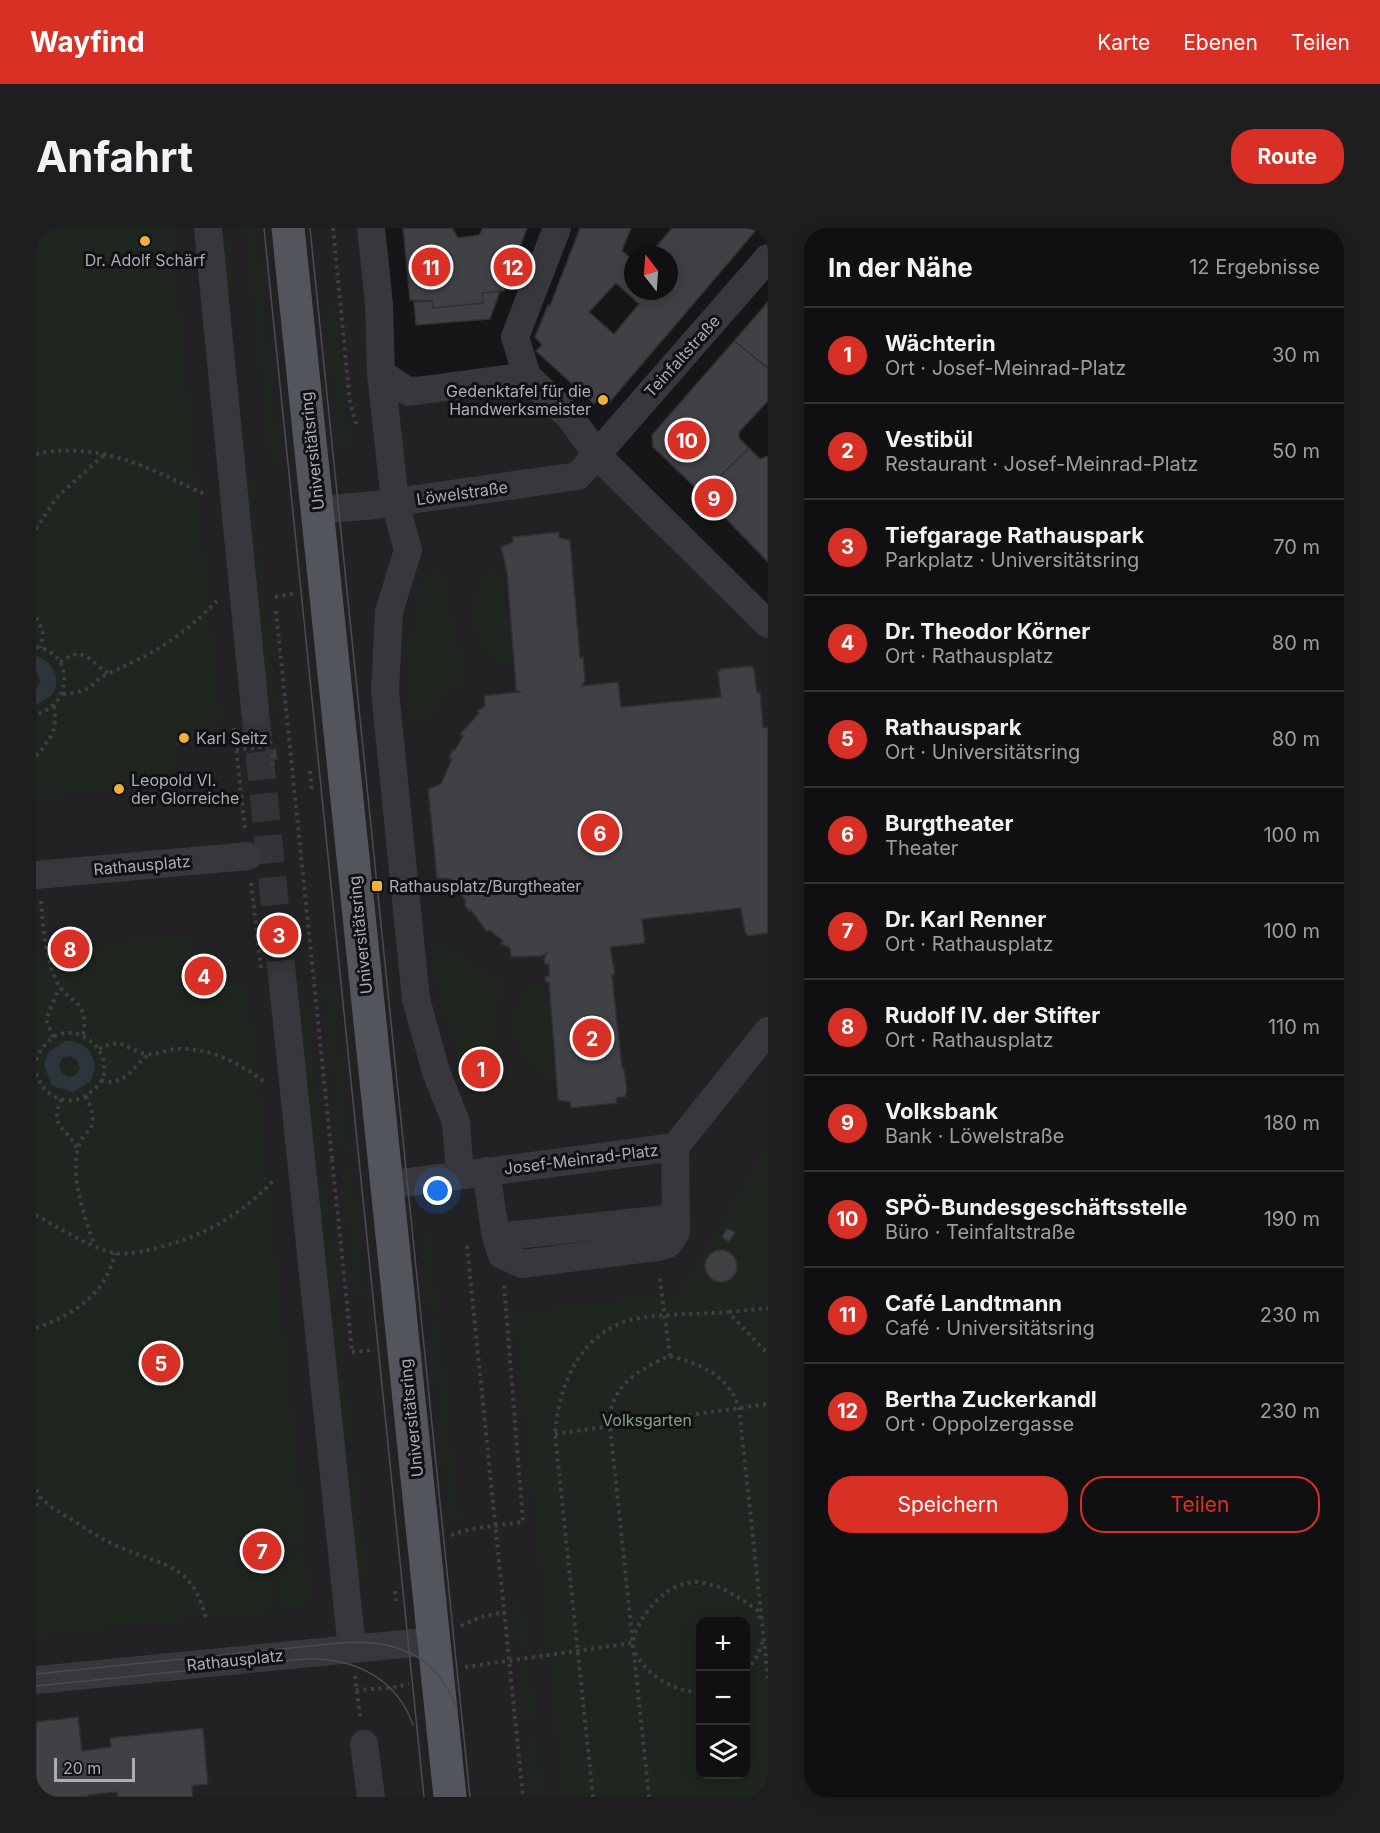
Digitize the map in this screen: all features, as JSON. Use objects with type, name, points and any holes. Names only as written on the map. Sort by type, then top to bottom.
[{"type":"main road","name":"Universitätsring","points":[[288,228],[450,1797]]},
{"type":"street","points":[[208,228],[255,710]]},
{"type":"street","points":[[371,228],[379,304],[381,373],[395,502],[408,550],[389,612],[385,692],[416,999],[436,1072],[473,1173]]},
{"type":"street","points":[[557,228],[515,337],[527,376],[570,417],[598,456],[768,624]]},
{"type":"street","name":"Teinfaltstraße","points":[[598,456],[620,426],[768,258]]},
{"type":"street","points":[[381,373],[409,392],[527,376]]},
{"type":"street","name":"Löwelstraße","points":[[318,510],[578,477],[598,456]]},
{"type":"street","name":"Rathausplatz","points":[[37,874],[248,856]]},
{"type":"street","points":[[283,985],[303,1195],[352,1649]]},
{"type":"street","name":"Josef-Meinrad-Platz","points":[[657,1247],[668,1244],[675,1232],[675,1147],[768,1031]]},
{"type":"street","name":"Josef-Meinrad-Platz","points":[[387,1185],[675,1147]]},
{"type":"street","name":"Josef-Meinrad-Platz","points":[[473,1173],[499,1246]]},
{"type":"street","points":[[499,1246],[675,1218]]},
{"type":"street","points":[[499,1246],[522,1264],[657,1247]]},
{"type":"street","name":"Rathausplatz","points":[[36,1680],[434,1641]]},
{"type":"street","points":[[364,1744],[371,1797]]},
{"type":"path","points":[[333,228],[350,403],[358,431]]},
{"type":"path","points":[[36,454],[71,449],[105,454],[140,464],[211,497]]},
{"type":"path","points":[[36,529],[57,497],[105,454]]},
{"type":"path","points":[[274,586],[332,1158],[303,1195]]},
{"type":"path","points":[[275,597],[296,593]]},
{"type":"path","points":[[63,694],[88,690],[111,672],[169,644],[221,596]]},
{"type":"path","points":[[36,618],[43,632],[38,648],[52,653],[60,662],[64,673],[63,694],[54,706],[36,714]]},
{"type":"path","points":[[60,662],[75,653],[85,655],[106,672],[111,672]]},
{"type":"path","points":[[36,756],[46,746],[54,730],[54,706]]},
{"type":"path","points":[[236,750],[271,746],[270,742]]},
{"type":"path","points":[[272,755],[273,771]]},
{"type":"path","points":[[310,771],[312,793]]},
{"type":"path","points":[[37,874],[45,951],[60,992],[50,1006],[46,1019],[53,1037]]},
{"type":"path","points":[[59,988],[82,1007],[86,1020],[83,1035]]},
{"type":"path","points":[[36,1060],[42,1047],[53,1037],[67,1032],[83,1035],[95,1043],[104,1067],[101,1080],[86,1096],[70,1101],[61,1100],[48,1093],[36,1074]]},
{"type":"path","points":[[99,1049],[122,1043],[148,1054],[175,1049],[211,1053],[252,1072],[274,1089]]},
{"type":"path","points":[[101,1080],[113,1081],[126,1077],[148,1054]]},
{"type":"path","points":[[77,1149],[91,1130],[93,1120],[86,1096]]},
{"type":"path","points":[[61,1100],[56,1119],[62,1132],[77,1149],[79,1194],[94,1245]]},
{"type":"path","points":[[36,1215],[94,1245],[115,1253],[164,1247],[201,1233],[251,1203],[281,1173]]},
{"type":"path","points":[[466,1238],[523,1797]]},
{"type":"path","points":[[425,1543],[471,1529],[523,1522],[499,1246]]},
{"type":"path","points":[[657,1247],[670,1356]]},
{"type":"path","points":[[36,1328],[57,1321],[99,1290],[111,1272],[115,1253]]},
{"type":"path","points":[[592,1797],[555,1434],[557,1408],[564,1385],[578,1361],[595,1340],[619,1324],[665,1317],[768,1308]]},
{"type":"path","points":[[728,1312],[768,1354]]},
{"type":"path","points":[[352,1352],[375,1350]]},
{"type":"path","points":[[649,1797],[610,1426],[612,1403],[622,1388],[643,1369],[670,1356],[707,1368],[723,1380],[736,1397],[766,1634],[768,1678]]},
{"type":"path","points":[[555,1434],[768,1404]]},
{"type":"path","points":[[36,1490],[40,1497],[101,1539],[180,1570],[193,1585],[202,1604],[207,1623]]},
{"type":"path","points":[[36,1506],[40,1497]]},
{"type":"path","points":[[696,1692],[687,1692],[651,1674],[639,1660],[632,1643],[641,1618],[665,1594],[682,1585],[702,1582],[742,1599],[758,1611],[766,1634],[750,1667]]},
{"type":"path","points":[[395,1591],[396,1601]]},
{"type":"path","points":[[434,1641],[480,1617],[505,1612]]},
{"type":"path","points":[[510,1661],[577,1649],[632,1643]]},
{"type":"path","points":[[352,1649],[364,1744]]},
{"type":"shaded area","points":[[36,228],[360,228],[376,380],[514,367],[768,623],[768,1797],[36,1797]]},
{"type":"shaded area","points":[[36,656],[52,666],[56,683],[52,695],[36,705],[36,689],[41,681],[36,671]]},
{"type":"shaded area","points":[[66,1041],[82,1045],[89,1051],[94,1061],[95,1067],[91,1081],[73,1092],[52,1086],[44,1066],[48,1052]],"holes":[[[70,1056],[77,1060],[80,1068],[76,1075],[69,1077],[62,1074],[59,1066],[62,1058]]]},
{"type":"green space","points":[[36,228],[171,228],[221,723],[199,729],[183,742],[174,761],[173,784],[36,797]]},
{"type":"green space","points":[[246,228],[256,228],[280,466],[270,467]]},
{"type":"green space","points":[[229,237],[236,297],[224,300],[219,239]]},
{"type":"green space","points":[[335,305],[350,450],[341,453],[325,307]]},
{"type":"green space","points":[[252,477],[260,550],[249,551],[241,478]]},
{"type":"green space","points":[[260,559],[276,709],[265,709],[252,560]]},
{"type":"green space","points":[[501,567],[511,662],[506,668],[493,660],[483,648],[476,634],[473,618],[474,602],[479,587],[488,575]]},
{"type":"green space","points":[[431,571],[439,572],[447,579],[455,640],[470,674],[441,702],[429,720],[418,722],[412,718],[409,711],[408,662],[421,580]]},
{"type":"green space","points":[[188,936],[196,957],[209,972],[226,981],[248,984],[305,1542],[278,1545],[277,1542],[273,1542],[270,1519],[263,1520],[265,1538],[250,1540],[251,1548],[228,1550],[229,1556],[252,1554],[252,1562],[258,1562],[259,1566],[267,1565],[272,1610],[36,1635],[36,952]]},
{"type":"green space","points":[[448,944],[475,966],[498,978],[502,987],[493,1028],[499,1080],[490,1092],[483,1094],[475,1089],[466,1073],[440,999],[434,949]]},
{"type":"green space","points":[[332,980],[349,1154],[341,1155],[323,981]]},
{"type":"green space","points":[[536,982],[543,985],[545,989],[554,1079],[540,1074],[529,1065],[516,1036],[515,1020],[518,1004],[525,991]]},
{"type":"green space","points":[[293,984],[305,984],[323,1159],[315,1171]]},
{"type":"green space","name":"Volksgarten","points":[[768,1146],[768,1797],[563,1797],[514,1312],[679,1294]]},
{"type":"green space","points":[[352,1169],[365,1297],[356,1298],[342,1170]]},
{"type":"green space","points":[[323,1181],[326,1183],[338,1299],[325,1302],[317,1189]]},
{"type":"green space","points":[[430,1235],[438,1312],[429,1313],[421,1236]]},
{"type":"green space","points":[[339,1312],[345,1373],[333,1375],[327,1313]]},
{"type":"green space","points":[[439,1322],[460,1522],[450,1523],[430,1323]]},
{"type":"green space","points":[[346,1380],[352,1441],[340,1443],[334,1382]]},
{"type":"green space","points":[[353,1451],[360,1509],[348,1510],[342,1452]]},
{"type":"green space","points":[[360,1518],[367,1577],[355,1579],[349,1519]]},
{"type":"green space","points":[[305,1549],[311,1606],[279,1610],[274,1565],[280,1563],[279,1553]]},
{"type":"green space","points":[[522,1598],[527,1650],[518,1651],[513,1599]]},
{"type":"green space","points":[[529,1664],[535,1722],[525,1722],[519,1665]]},
{"type":"green space","points":[[527,1735],[536,1735],[542,1792],[532,1793]]},
{"type":"building","points":[[403,228],[452,228],[458,238],[479,235],[483,228],[527,228],[504,291],[482,293],[483,303],[433,308],[432,301],[410,300]]},
{"type":"building","points":[[580,228],[631,228],[622,251],[624,253],[624,290],[616,283],[589,312],[614,334],[639,304],[635,300],[678,300],[678,246],[657,246],[672,228],[758,228],[608,404],[600,398],[594,404],[536,351],[542,345],[535,337],[548,305],[550,306]]},
{"type":"building","points":[[500,291],[490,319],[416,325],[414,302],[432,301],[433,308],[483,303],[482,293]]},
{"type":"building","points":[[768,302],[768,368],[734,341]]},
{"type":"building","points":[[734,341],[768,368],[768,401],[739,432],[739,438],[749,448],[702,494],[653,447],[652,435]]},
{"type":"building","points":[[749,448],[760,459],[768,456],[768,562],[702,494]]},
{"type":"building","points":[[559,532],[559,538],[570,540],[580,658],[583,657],[585,681],[582,686],[618,682],[621,707],[721,697],[718,673],[721,669],[751,666],[754,669],[757,693],[760,692],[763,727],[768,728],[768,933],[748,936],[745,932],[741,908],[642,919],[645,943],[610,947],[615,974],[612,975],[622,1068],[627,1092],[625,1097],[616,1098],[617,1103],[571,1108],[570,1102],[558,1100],[549,982],[546,982],[545,977],[549,976],[549,964],[545,964],[544,959],[547,953],[541,956],[511,957],[510,948],[501,944],[503,941],[489,930],[487,932],[471,910],[469,911],[451,879],[437,878],[428,789],[441,784],[452,759],[449,758],[452,750],[455,750],[463,736],[460,734],[479,713],[477,711],[485,706],[484,696],[520,692],[516,689],[507,572],[501,547],[513,542],[512,537]]},
{"type":"building","points":[[276,749],[277,759],[267,760],[266,750]]},
{"type":"building","points":[[727,1228],[735,1232],[729,1242],[722,1237]]},
{"type":"building","points":[[721,1250],[732,1255],[737,1266],[732,1277],[721,1282],[710,1277],[705,1266],[710,1255]]},
{"type":"building","points":[[78,1717],[82,1751],[111,1747],[110,1738],[203,1728],[208,1784],[192,1786],[193,1797],[118,1797],[117,1792],[88,1795],[88,1797],[36,1797],[36,1722]]},
{"type":"tunnel","points":[[255,710],[283,985]]},
{"type":"tram line","points":[[264,228],[424,1797]]},
{"type":"tram line","points":[[310,228],[470,1797]]},
{"type":"tram line","points":[[36,1674],[339,1643],[378,1643],[395,1647],[425,1663],[438,1675],[457,1709]]},
{"type":"tram line","points":[[36,1686],[321,1659],[354,1666],[383,1682],[405,1708],[413,1725]]},
{"type":"place","name":"Dr. Adolf Schärf","points":[[145,241]]},
{"type":"place","name":"Café Landtmann","points":[[431,267]]},
{"type":"place","name":"Bertha Zuckerkandl","points":[[513,267]]},
{"type":"place","name":"Gedenktafel für die Handwerksmeister","points":[[603,400]]},
{"type":"place","name":"SPÖ-Bundesgeschäftsstelle","points":[[687,440]]},
{"type":"place","name":"Volksbank","points":[[714,498]]},
{"type":"place","name":"Karl Seitz","points":[[184,738]]},
{"type":"place","name":"Leopold VI. der Glorreiche","points":[[119,789]]},
{"type":"place","name":"Burgtheater","points":[[600,833]]},
{"type":"place","name":"Rathausplatz/Burgtheater","points":[[377,886]]},
{"type":"place","name":"Tiefgarage Rathauspark","points":[[279,935]]},
{"type":"place","name":"Rudolf IV. der Stifter","points":[[70,949]]},
{"type":"place","name":"Dr. Theodor Körner","points":[[204,976]]},
{"type":"place","name":"Vestibül","points":[[592,1038]]},
{"type":"place","name":"Wächterin","points":[[481,1069]]},
{"type":"place","name":"Rathauspark","points":[[161,1363]]},
{"type":"place","name":"Dr. Karl Renner","points":[[262,1551]]}]
